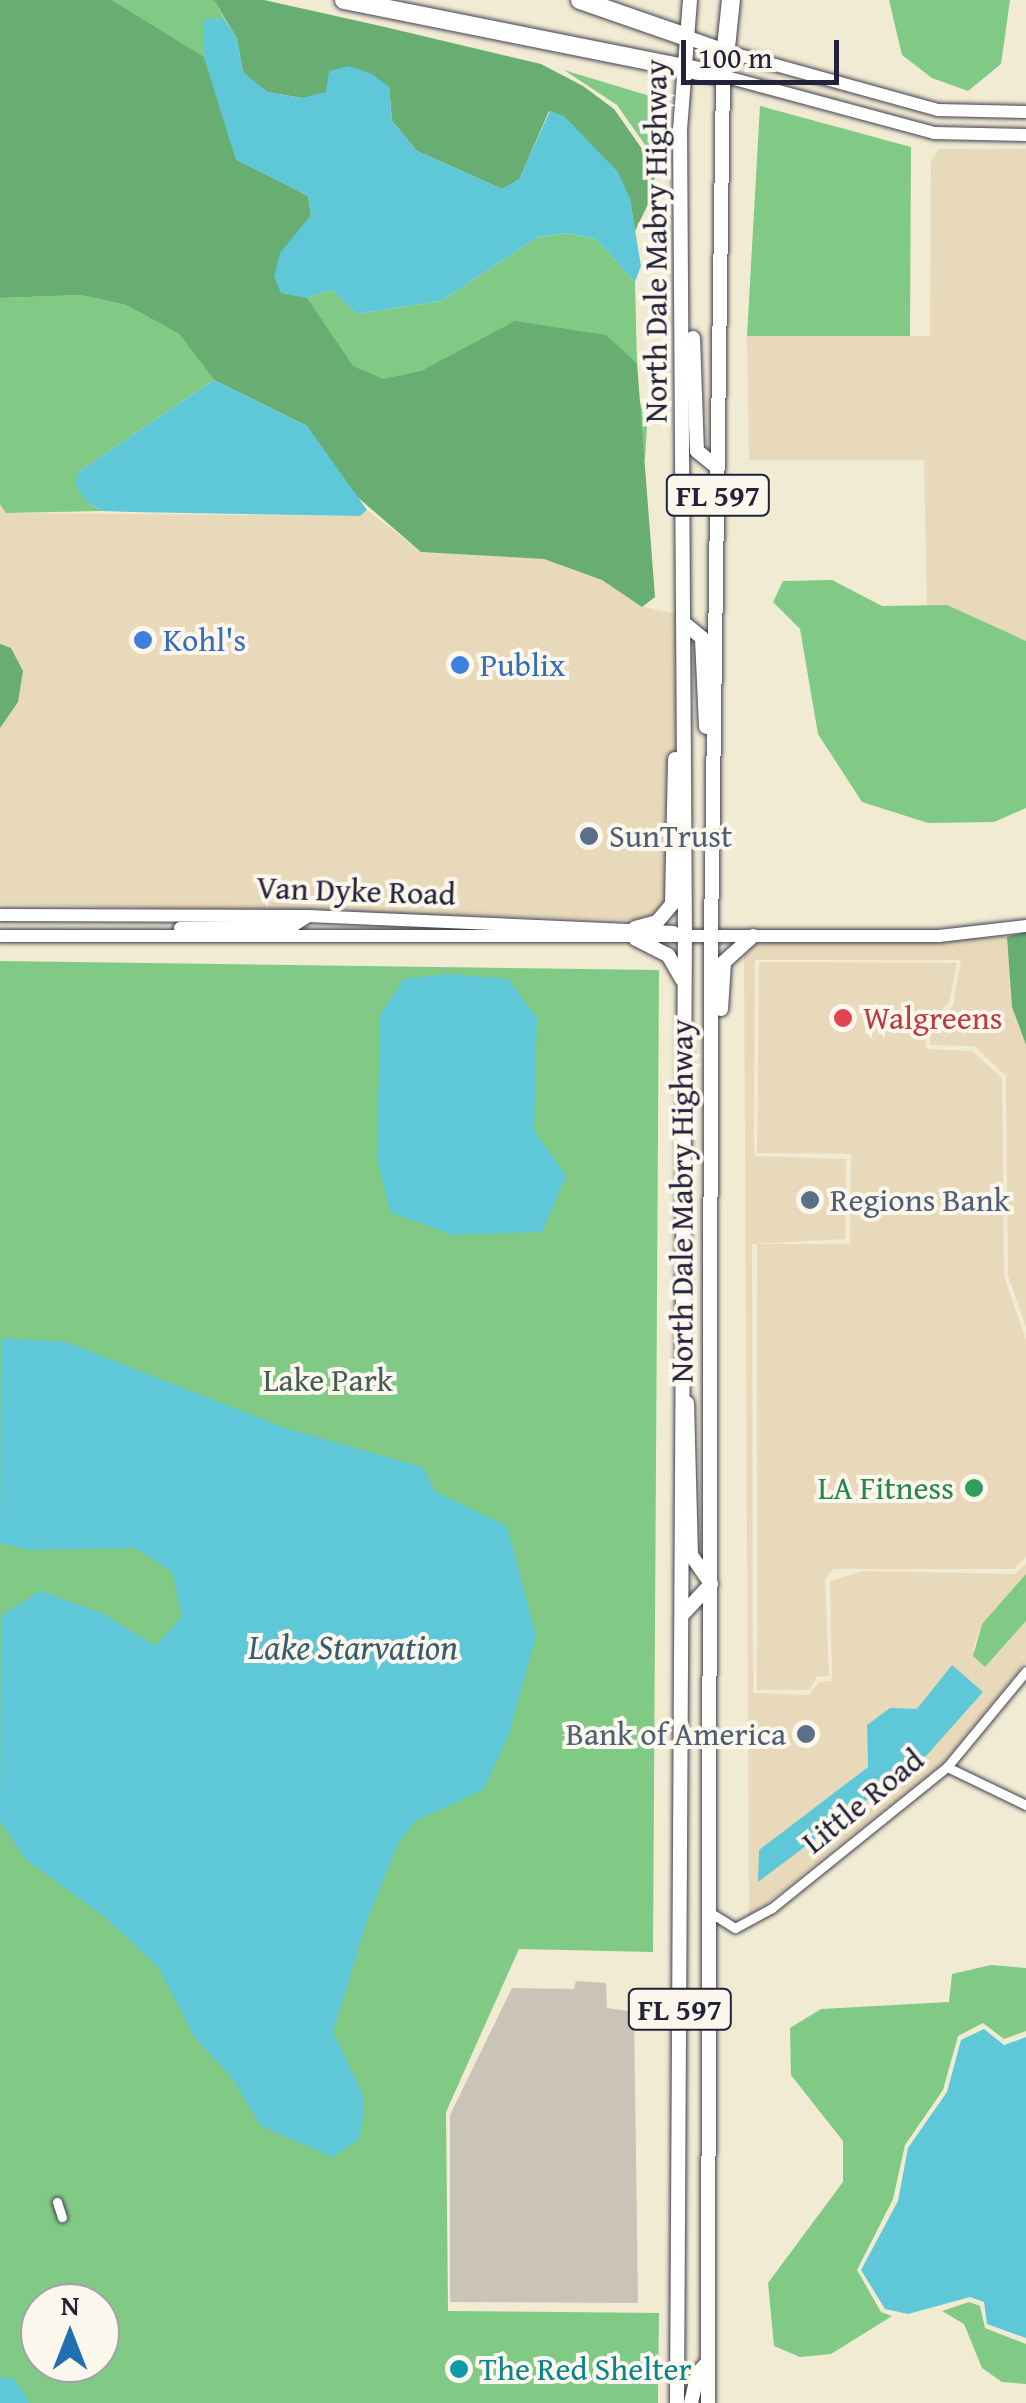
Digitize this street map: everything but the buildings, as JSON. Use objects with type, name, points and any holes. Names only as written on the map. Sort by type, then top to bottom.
[{"type":"highway","points":[[344,0],[723,76]]},
{"type":"highway","points":[[580,0],[686,36]]},
{"type":"highway","name":"North Dale Mabry Highway","points":[[723,76],[731,0]]},
{"type":"main road","name":"North Dale Mabry Highway","points":[[678,2403],[685,936],[683,239],[684,66],[690,0]]},
{"type":"main road","points":[[686,36],[938,110],[1026,112]]},
{"type":"main road","name":"North Dale Mabry Highway","points":[[708,2403],[711,936],[723,76]]},
{"type":"main road","points":[[723,76],[934,133],[1026,135]]},
{"type":"main road","points":[[683,239],[691,260],[697,447],[718,468]]},
{"type":"main road","points":[[685,624],[702,638],[706,766],[714,787]]},
{"type":"main road","points":[[684,984],[668,955],[635,934],[656,922],[672,904],[675,754],[685,679]]},
{"type":"main road","name":"Van Dyke Road","points":[[0,914],[308,916],[685,936],[939,936],[1026,926]]},
{"type":"main road","points":[[68,936],[293,926],[308,916]]},
{"type":"main road","name":"Van Dyke Road","points":[[0,936],[635,934]]},
{"type":"main road","points":[[681,1616],[711,1576],[718,1543],[721,974],[728,954],[753,936]]},
{"type":"main road","points":[[682,1392],[692,1418],[691,1555],[711,1576]]},
{"type":"main road","points":[[691,2403],[694,2382],[708,2362]]},
{"type":"street","name":"Little Road","points":[[711,1913],[735,1928],[748,1925],[947,1766],[1026,1672]]},
{"type":"street","points":[[947,1766],[1026,1805]]},
{"type":"street","points":[[56,2202],[62,2217]]},
{"type":"shaded area","points":[[939,149],[1026,149],[1026,641],[947,606],[927,606],[924,460],[749,460],[747,336],[930,336],[931,162]]},
{"type":"shaded area","points":[[0,504],[7,513],[359,516],[367,510],[421,552],[544,559],[602,580],[642,607],[681,615],[673,884],[665,905],[642,920],[0,904]]},
{"type":"shaded area","points":[[1007,937],[1012,1007],[1026,1046],[1026,1327],[1008,1276],[1006,1076],[974,1046],[930,1045],[930,1032],[953,1005],[961,960],[755,960],[754,1156],[846,1159],[845,1239],[752,1244],[753,1693],[809,1695],[819,1682],[832,1681],[830,1581],[864,1571],[1015,1574],[1026,1564],[1026,1574],[982,1624],[973,1649],[985,1667],[1026,1621],[1026,1662],[943,1763],[749,1917],[744,949],[755,943]],"holes":[[[982,1692],[927,1755],[759,1850],[868,1767],[867,1725]]]},
{"type":"shaded area","points":[[759,962],[957,963],[949,1002],[925,1030],[926,1049],[972,1051],[1002,1078],[1004,1276],[1026,1340],[1026,1556],[1014,1569],[833,1569],[825,1579],[829,1676],[817,1677],[809,1690],[757,1690],[757,1244],[850,1244],[851,1154],[757,1153]]},
{"type":"shaded area","points":[[576,1981],[606,1983],[607,2008],[634,2012],[638,2303],[450,2302],[450,2115],[512,1988],[574,1989]]},
{"type":"green space","points":[[0,0],[200,55],[112,0],[214,0],[224,18],[204,20],[205,33],[307,298],[332,290],[357,314],[441,301],[538,237],[566,233],[596,239],[635,282],[637,363],[625,352],[647,426],[645,459],[498,550]]},
{"type":"green space","points":[[0,0],[112,0],[204,57],[236,159],[308,196],[311,215],[281,293],[307,298],[353,366],[383,379],[421,371],[515,321],[606,335],[637,363],[655,597],[642,607],[602,580],[544,559],[421,552],[347,488],[307,426],[214,380],[179,334],[126,305],[81,295],[0,298]]},
{"type":"green space","points":[[214,0],[264,0],[385,27],[541,64],[583,86],[614,109],[654,166],[655,190],[635,231],[630,199],[549,111],[519,180],[502,189],[417,151],[392,121],[389,87],[302,98],[267,92],[243,73],[237,39]]},
{"type":"green space","points":[[889,0],[1010,0],[1001,64],[968,91],[932,78],[902,55]]},
{"type":"green space","points":[[564,70],[663,100],[648,149],[617,105]]},
{"type":"green space","points":[[760,106],[911,147],[910,336],[747,336]]},
{"type":"green space","points":[[81,295],[126,305],[179,334],[214,380],[78,472],[88,503],[102,511],[6,513],[0,504],[0,298]]},
{"type":"green space","points":[[832,580],[882,606],[947,605],[1026,641],[1026,808],[994,822],[928,823],[862,802],[818,734],[800,629],[773,602],[783,581]]},
{"type":"green space","points":[[0,644],[11,648],[23,671],[18,702],[0,728]]},
{"type":"green space","points":[[1026,932],[1026,1045],[1012,1007],[1007,937]]},
{"type":"green space","name":"Lake Park","points":[[0,961],[659,970],[653,1952],[519,1949],[446,2112],[448,2311],[659,2313],[658,2403],[0,2403]]},
{"type":"green space","points":[[1026,1574],[1026,1621],[985,1667],[973,1656],[982,1624]]},
{"type":"green space","points":[[991,1965],[1026,1968],[1026,2031],[1004,2039],[983,2023],[958,2036],[943,2090],[905,2145],[893,2199],[857,2270],[881,2312],[892,2316],[831,2354],[800,2357],[774,2346],[768,2283],[843,2182],[843,2141],[791,2075],[790,2028],[821,2009],[949,2002],[952,1974]]},
{"type":"green space","points":[[969,2302],[980,2306],[985,2328],[1026,2344],[1026,2384],[1002,2382],[982,2368],[964,2324],[942,2311]]},
{"type":"water","points":[[224,18],[237,39],[243,72],[267,92],[302,98],[326,92],[329,71],[349,66],[372,74],[389,87],[392,121],[417,151],[502,189],[519,179],[550,111],[564,116],[618,172],[630,199],[641,266],[635,282],[596,239],[566,233],[538,237],[441,301],[357,314],[332,290],[307,298],[281,293],[274,277],[280,253],[311,215],[308,196],[236,160],[204,57],[204,19]]},
{"type":"water","points":[[214,380],[307,426],[367,510],[360,516],[133,512],[102,511],[88,503],[76,486],[78,472]]},
{"type":"water","points":[[447,974],[508,979],[537,1018],[534,1130],[566,1176],[542,1232],[452,1235],[390,1212],[377,1158],[380,1015],[404,979]]},
{"type":"water","name":"Lake Starvation","points":[[1,1338],[66,1342],[285,1428],[422,1467],[436,1492],[507,1526],[536,1636],[508,1737],[483,1790],[415,1821],[398,1843],[367,1921],[333,2032],[364,2097],[364,2114],[359,2139],[332,2157],[261,2126],[231,2077],[195,2038],[158,1967],[106,1918],[25,1859],[0,1821],[1,1616],[40,1591],[104,1614],[155,1646],[182,1617],[172,1572],[135,1548],[30,1550],[0,1543]]},
{"type":"water","points":[[952,1665],[983,1692],[927,1755],[758,1882],[759,1850],[868,1767],[867,1725],[890,1708],[917,1709]]},
{"type":"water","points":[[984,2029],[1004,2045],[1026,2037],[1026,2338],[987,2324],[984,2302],[970,2297],[908,2314],[885,2309],[861,2270],[898,2201],[908,2148],[947,2092],[961,2040]]},
{"type":"water","points":[[0,2378],[13,2378],[30,2403],[0,2403]]},
{"type":"place","name":"Kohl's","points":[[143,640]]},
{"type":"place","name":"Publix","points":[[460,665]]},
{"type":"place","name":"SunTrust","points":[[589,836]]},
{"type":"place","name":"Walgreens","points":[[843,1018]]},
{"type":"place","name":"Regions Bank","points":[[810,1200]]},
{"type":"place","name":"LA Fitness","points":[[974,1488]]},
{"type":"place","name":"Bank of America","points":[[806,1734]]},
{"type":"place","name":"The Red Shelter","points":[[459,2369]]}]
